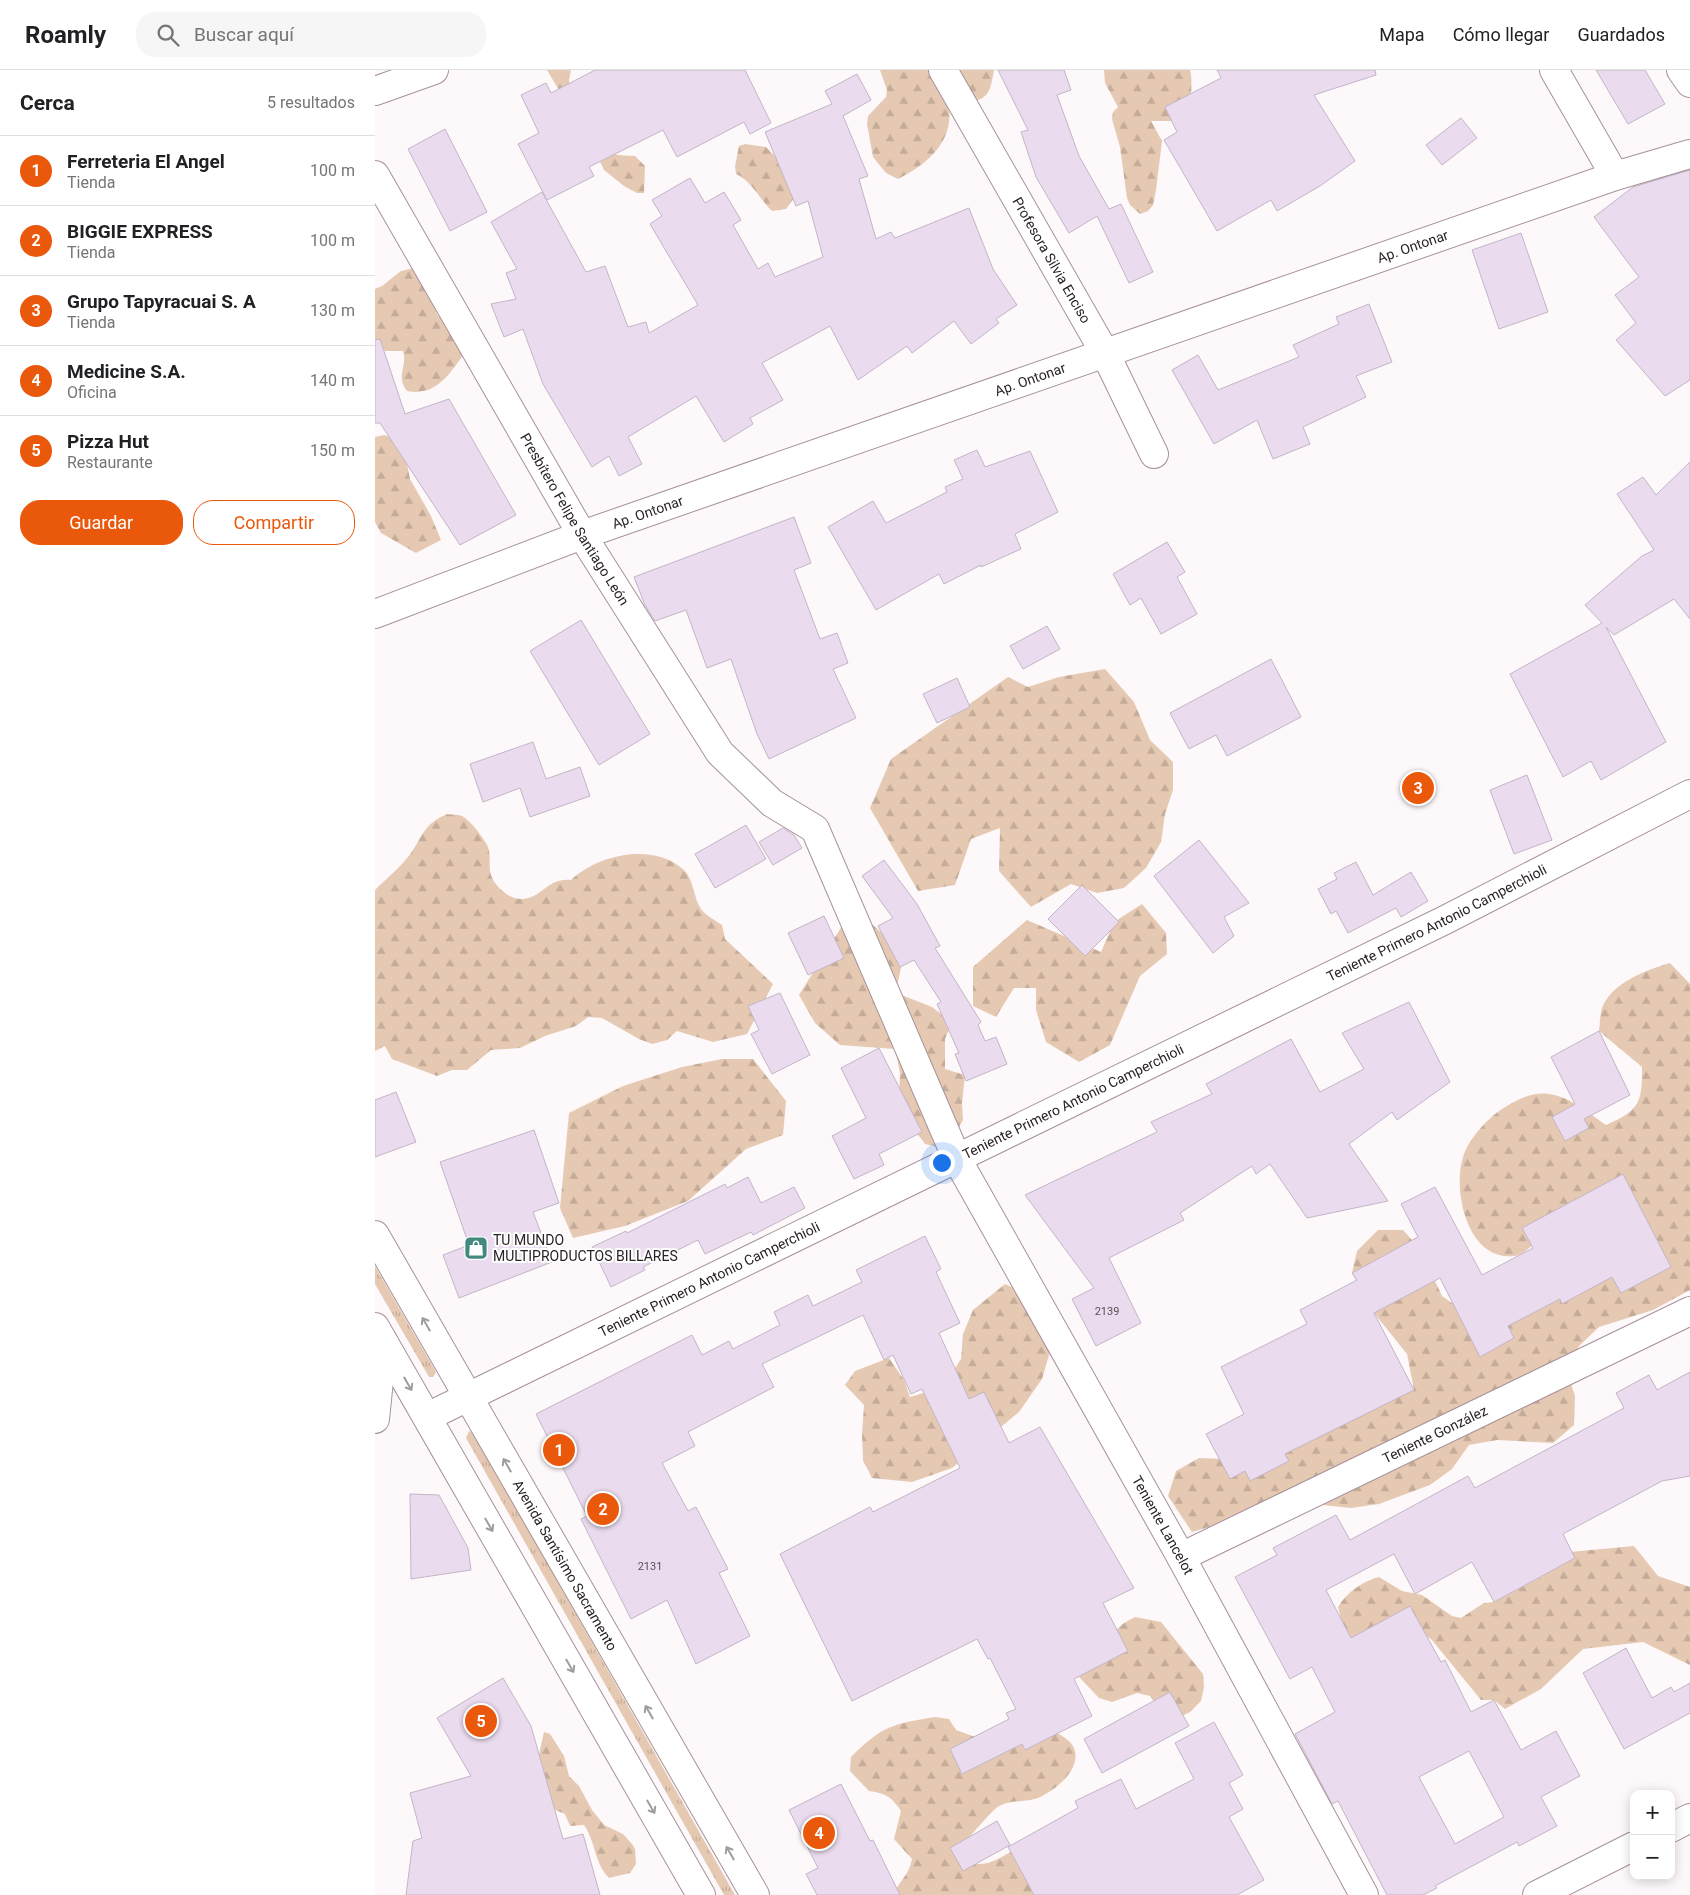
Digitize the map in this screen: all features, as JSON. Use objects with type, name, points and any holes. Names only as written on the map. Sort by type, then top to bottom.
[{"type":"street","points":[[375,91],[435,70]]},
{"type":"street","name":"Profesora Silvia Enciso","points":[[943,70],[1106,355],[1154,454]]},
{"type":"street","points":[[1554,70],[1615,176]]},
{"type":"street","points":[[1681,70],[1690,83]]},
{"type":"street","name":"Ap. Ontonar","points":[[375,614],[582,535],[1106,355],[1615,176],[1690,154]]},
{"type":"street","name":"Presbítero Felipe Santiago León","points":[[375,175],[582,535],[720,753],[772,803],[815,829]]},
{"type":"street","name":"Teniente Primero Antonio Camperchioli","points":[[427,1417],[1445,920],[1690,794]]},
{"type":"street","name":"Teniente Lancelot","points":[[815,829],[957,1159],[1181,1557],[1363,1895]]},
{"type":"street","name":"Avenida Santísimo Sacramento","points":[[375,1235],[755,1895]]},
{"type":"street","name":"Teniente González","points":[[1181,1557],[1690,1311]]},
{"type":"street","points":[[379,1334],[701,1895]]},
{"type":"street","points":[[375,1419],[379,1334]]},
{"type":"street","points":[[1675,1826],[1690,1818]]},
{"type":"street","points":[[1537,1895],[1630,1848]]},
{"type":"green space","points":[[547,70],[571,70],[570,87],[617,155],[635,156],[645,166],[644,193],[637,193],[624,186],[604,170],[595,151]]},
{"type":"green space","points":[[880,70],[928,70],[940,87],[947,103],[949,118],[947,132],[940,146],[915,169],[898,179],[886,173],[873,157],[867,124],[868,116],[886,97],[887,90]]},
{"type":"green space","points":[[943,70],[994,70],[987,94],[979,100],[964,103]]},
{"type":"green space","points":[[1104,70],[1190,70],[1192,102],[1174,121],[1151,121],[1162,141],[1153,205],[1148,211],[1140,214],[1130,205],[1127,198],[1120,147],[1112,119],[1113,112],[1118,107],[1105,83]]},
{"type":"green space","points":[[745,144],[766,147],[776,157],[794,198],[786,209],[772,211],[747,181],[736,174],[735,166],[739,146]]},
{"type":"green space","points":[[414,268],[438,287],[435,304],[436,311],[441,319],[448,318],[467,350],[443,381],[427,390],[418,392],[407,391],[402,380],[403,351],[385,351],[375,340],[375,289],[382,286],[401,271]]},
{"type":"green space","points":[[384,435],[391,437],[405,453],[410,479],[431,516],[441,540],[416,553],[381,533],[375,522],[375,437]]},
{"type":"green space","points":[[1105,669],[1134,702],[1150,740],[1173,762],[1173,790],[1165,814],[1161,842],[1146,868],[1124,888],[1097,893],[1071,884],[1031,907],[999,871],[1000,828],[971,839],[955,885],[918,891],[870,808],[891,759],[1008,677],[1028,687],[1059,677]]},
{"type":"green space","points":[[447,814],[462,816],[476,829],[488,848],[490,871],[494,881],[502,891],[518,899],[530,898],[556,882],[571,880],[582,871],[611,858],[642,854],[672,861],[687,874],[701,909],[722,925],[725,939],[773,984],[747,1034],[713,1042],[677,1031],[667,1040],[652,1044],[639,1039],[602,1018],[588,1017],[576,1026],[545,1036],[520,1048],[491,1050],[467,1070],[452,1070],[437,1076],[392,1059],[385,1046],[375,1051],[375,890],[407,858],[425,830],[433,822]]},
{"type":"green space","points":[[1142,904],[1166,933],[1167,954],[1140,976],[1110,1045],[1079,1062],[1046,1042],[1036,1010],[1036,988],[1014,988],[996,1017],[973,1006],[973,967],[1027,920],[1101,952],[1114,922]]},
{"type":"green space","points":[[847,918],[873,925],[904,954],[897,986],[899,994],[932,1007],[952,1022],[945,1039],[945,1069],[965,1075],[962,1103],[963,1120],[946,1149],[925,1144],[905,1117],[899,1100],[900,1073],[895,1049],[840,1045],[815,1023],[799,995]]},
{"type":"green space","points":[[1670,963],[1690,984],[1690,1290],[1653,1310],[1599,1327],[1579,1346],[1567,1372],[1575,1396],[1574,1425],[1553,1443],[1497,1440],[1469,1445],[1452,1469],[1430,1485],[1379,1504],[1351,1508],[1294,1502],[1192,1532],[1168,1496],[1176,1471],[1199,1458],[1255,1460],[1414,1390],[1407,1354],[1374,1313],[1352,1273],[1357,1251],[1378,1230],[1403,1230],[1420,1249],[1442,1296],[1466,1313],[1519,1317],[1540,1240],[1525,1252],[1515,1256],[1499,1255],[1485,1248],[1475,1237],[1467,1222],[1462,1205],[1460,1172],[1463,1157],[1475,1135],[1493,1116],[1517,1100],[1527,1096],[1549,1094],[1565,1098],[1606,1125],[1632,1110],[1640,1097],[1642,1067],[1599,1031],[1601,1010],[1607,999],[1622,984],[1641,973]]},
{"type":"green space","points":[[722,1059],[753,1059],[786,1101],[783,1135],[746,1149],[688,1201],[625,1226],[573,1238],[560,1208],[569,1113],[623,1086],[682,1067]]},
{"type":"green space","points":[[375,1266],[436,1372],[433,1377],[429,1377],[375,1284]]},
{"type":"green space","points":[[1005,1284],[1029,1295],[1051,1348],[1042,1379],[1019,1412],[952,1468],[912,1482],[872,1478],[863,1460],[864,1405],[845,1385],[855,1371],[889,1358],[904,1380],[910,1397],[943,1387],[961,1359],[963,1334],[973,1310]]},
{"type":"green space","points":[[469,1431],[474,1434],[735,1895],[724,1895],[466,1438]]},
{"type":"green space","points":[[1514,1536],[1570,1552],[1634,1546],[1658,1576],[1690,1587],[1690,1665],[1643,1642],[1583,1649],[1541,1689],[1505,1709],[1494,1700],[1481,1700],[1431,1639],[1420,1633],[1355,1644],[1342,1623],[1338,1607],[1346,1596],[1356,1588],[1379,1577],[1402,1591],[1422,1595],[1452,1616],[1461,1618],[1484,1603],[1494,1602],[1543,1576]]},
{"type":"green space","points":[[1135,1617],[1161,1622],[1203,1674],[1204,1687],[1201,1701],[1190,1712],[1178,1718],[1158,1706],[1150,1696],[1137,1693],[1112,1702],[1099,1698],[1080,1678],[1075,1666],[1124,1623]]},
{"type":"green space","points":[[935,1717],[949,1719],[956,1730],[1000,1746],[1054,1731],[1073,1745],[1074,1764],[1071,1771],[1060,1784],[1035,1799],[1009,1802],[999,1806],[960,1848],[964,1861],[978,1864],[990,1862],[1014,1850],[1034,1895],[896,1895],[894,1893],[907,1873],[912,1859],[894,1839],[901,1811],[888,1796],[869,1791],[850,1771],[851,1757],[871,1739],[889,1728]]},
{"type":"green space","points":[[544,1732],[550,1734],[564,1756],[569,1776],[579,1786],[592,1810],[604,1825],[623,1834],[632,1844],[635,1849],[636,1864],[630,1873],[609,1878],[600,1866],[591,1838],[584,1825],[570,1826],[565,1814],[553,1809],[537,1764]]},
{"type":"building","points":[[595,70],[745,70],[771,123],[750,134],[744,122],[677,157],[663,130],[589,167],[594,176],[547,200],[518,144],[539,133],[521,95],[546,83],[551,93]]},
{"type":"building","points":[[998,70],[1064,70],[1071,90],[1057,95],[1079,156],[1109,209],[1121,204],[1153,272],[1129,283],[1097,216],[1069,233],[1036,177],[1021,132],[1028,130]]},
{"type":"building","points":[[1217,70],[1375,70],[1376,75],[1314,95],[1355,161],[1320,186],[1277,211],[1271,200],[1217,231],[1164,140],[1177,132],[1165,107],[1221,78]]},
{"type":"building","points":[[1596,70],[1645,70],[1665,104],[1628,124]]},
{"type":"building","points":[[857,74],[871,100],[843,116],[868,176],[859,179],[876,239],[891,232],[895,238],[969,208],[993,269],[1017,305],[996,319],[999,323],[971,344],[954,321],[912,353],[907,346],[858,380],[830,326],[762,363],[783,400],[750,418],[753,424],[724,442],[696,396],[628,437],[642,464],[619,476],[609,456],[592,467],[543,384],[523,329],[504,337],[491,304],[516,299],[506,273],[517,269],[491,222],[542,192],[586,272],[605,266],[628,327],[646,322],[649,333],[698,305],[650,224],[662,216],[652,200],[690,178],[705,203],[724,192],[741,220],[733,225],[758,269],[768,263],[775,277],[823,257],[808,201],[796,206],[765,132],[832,104],[825,91]]},
{"type":"building","points":[[1461,118],[1477,138],[1442,165],[1426,145]]},
{"type":"building","points":[[445,129],[487,212],[450,231],[408,149]]},
{"type":"building","points":[[1690,170],[1690,380],[1665,396],[1616,340],[1636,323],[1615,295],[1639,277],[1594,217],[1633,187]]},
{"type":"building","points":[[1521,233],[1548,312],[1499,329],[1472,250]]},
{"type":"building","points":[[1369,304],[1392,362],[1356,376],[1366,397],[1303,427],[1310,444],[1273,459],[1257,420],[1214,444],[1172,370],[1198,355],[1218,390],[1299,357],[1293,345],[1339,324],[1336,317]]},
{"type":"building","points":[[380,339],[405,414],[449,399],[516,515],[460,545],[380,423],[375,423],[375,340]]},
{"type":"building","points":[[977,450],[985,467],[1030,451],[1058,512],[1015,534],[1021,549],[981,567],[981,565],[944,584],[939,574],[876,610],[828,527],[873,501],[886,523],[947,492],[945,487],[963,479],[954,460]]},
{"type":"building","points":[[1690,462],[1690,619],[1674,599],[1614,635],[1606,627],[1666,742],[1601,780],[1591,761],[1563,777],[1510,674],[1602,623],[1585,605],[1642,556],[1654,550],[1617,494],[1643,477],[1656,495]]},
{"type":"building","points":[[794,517],[811,563],[794,570],[820,639],[837,633],[848,663],[833,669],[856,718],[769,759],[757,734],[731,659],[707,668],[686,610],[655,621],[645,605],[634,577]]},
{"type":"building","points":[[1167,542],[1185,572],[1177,577],[1197,614],[1161,634],[1141,598],[1130,605],[1113,574]]},
{"type":"building","points":[[581,620],[650,734],[599,765],[530,651]]},
{"type":"building","points":[[1047,626],[1060,649],[1023,669],[1010,646]]},
{"type":"building","points":[[1271,659],[1301,717],[1227,756],[1216,735],[1189,749],[1170,713]]},
{"type":"building","points":[[957,678],[970,707],[937,723],[923,694]]},
{"type":"building","points":[[533,742],[546,779],[580,767],[590,796],[530,817],[520,788],[483,802],[470,764]]},
{"type":"building","points":[[1527,775],[1552,840],[1514,854],[1490,790]]},
{"type":"building","points":[[746,825],[766,859],[715,888],[695,854]]},
{"type":"building","points":[[783,828],[794,835],[802,848],[773,865],[759,842]]},
{"type":"building","points":[[1199,840],[1249,903],[1224,917],[1234,936],[1213,953],[1154,876]]},
{"type":"building","points":[[884,860],[917,904],[940,946],[935,948],[981,1022],[978,1025],[985,1041],[996,1037],[1007,1064],[966,1081],[955,1054],[959,1053],[937,1004],[941,1002],[914,960],[900,967],[878,926],[893,918],[862,876]]},
{"type":"building","points":[[1356,862],[1373,895],[1411,872],[1428,901],[1401,917],[1396,908],[1348,933],[1336,911],[1331,914],[1318,889],[1337,879],[1334,873]]},
{"type":"building","points":[[1082,885],[1119,922],[1085,956],[1048,919]]},
{"type":"building","points":[[824,916],[844,958],[808,975],[788,933]]},
{"type":"building","points":[[780,993],[810,1055],[772,1074],[751,1034],[759,1030],[748,1006]]},
{"type":"building","points":[[1409,1002],[1450,1082],[1397,1120],[1392,1112],[1349,1144],[1388,1201],[1307,1218],[1270,1164],[1256,1174],[1252,1166],[1180,1213],[1184,1220],[1109,1258],[1141,1323],[1096,1346],[1072,1299],[1094,1288],[1025,1195],[1157,1132],[1151,1122],[1212,1094],[1206,1084],[1291,1039],[1320,1092],[1364,1069],[1342,1033]]},
{"type":"building","points":[[1599,1031],[1630,1095],[1584,1119],[1589,1128],[1565,1141],[1552,1117],[1575,1104],[1551,1057]]},
{"type":"building","points":[[879,1048],[922,1132],[879,1154],[884,1165],[854,1179],[832,1136],[866,1118],[841,1068]]},
{"type":"building","points":[[396,1092],[416,1142],[375,1157],[375,1100]]},
{"type":"building","points":[[534,1130],[559,1203],[533,1212],[552,1262],[459,1298],[443,1255],[469,1245],[440,1162]]},
{"type":"building","points":[[1623,1174],[1671,1267],[1621,1293],[1612,1277],[1562,1304],[1560,1299],[1508,1326],[1514,1338],[1480,1357],[1440,1278],[1374,1313],[1414,1390],[1285,1454],[1289,1461],[1250,1481],[1245,1471],[1230,1479],[1206,1434],[1244,1414],[1221,1367],[1307,1324],[1300,1310],[1357,1280],[1352,1273],[1418,1237],[1401,1204],[1435,1187],[1482,1275],[1533,1248],[1522,1228]]},
{"type":"building","points":[[748,1177],[761,1203],[794,1187],[805,1208],[753,1235],[751,1232],[705,1254],[698,1240],[643,1267],[645,1270],[611,1287],[592,1247],[626,1231],[627,1233],[725,1184],[727,1188]]},
{"type":"building","points":[[925,1236],[941,1269],[936,1272],[960,1323],[939,1333],[969,1399],[984,1392],[1009,1443],[1040,1427],[1134,1588],[1103,1603],[1128,1651],[1074,1679],[1092,1716],[1025,1750],[1022,1744],[962,1774],[950,1749],[1009,1719],[1006,1713],[1016,1709],[990,1658],[988,1659],[977,1639],[852,1701],[780,1554],[870,1507],[873,1512],[960,1468],[922,1389],[911,1394],[893,1355],[884,1360],[863,1315],[762,1364],[774,1387],[688,1432],[695,1446],[662,1463],[688,1511],[696,1507],[728,1569],[719,1573],[750,1636],[696,1664],[667,1600],[631,1619],[581,1519],[587,1516],[536,1414],[692,1335],[702,1355],[729,1341],[733,1349],[780,1325],[774,1312],[808,1295],[813,1306],[862,1282],[856,1270]]},
{"type":"building","points":[[1690,1372],[1690,1476],[1662,1481],[1563,1534],[1575,1558],[1494,1602],[1472,1562],[1415,1594],[1394,1554],[1326,1590],[1351,1638],[1410,1606],[1441,1662],[1445,1660],[1471,1712],[1494,1700],[1521,1750],[1556,1731],[1580,1776],[1541,1797],[1557,1826],[1519,1846],[1517,1842],[1435,1886],[1437,1888],[1423,1895],[1387,1895],[1338,1801],[1332,1804],[1295,1734],[1335,1712],[1312,1667],[1290,1679],[1235,1577],[1277,1555],[1273,1548],[1336,1515],[1350,1540],[1468,1476],[1475,1488],[1624,1408],[1616,1393],[1649,1375],[1657,1390]],"holes":[[[1469,1751],[1504,1817],[1455,1844],[1419,1777]]]},
{"type":"building","points":[[410,1494],[439,1495],[468,1548],[471,1570],[411,1579]]},
{"type":"building","points":[[1626,1648],[1652,1698],[1671,1687],[1674,1692],[1690,1683],[1690,1713],[1624,1749],[1583,1673]]},
{"type":"building","points":[[503,1678],[531,1726],[563,1839],[583,1834],[600,1895],[406,1895],[413,1841],[422,1838],[410,1793],[471,1776],[437,1718]]},
{"type":"building","points":[[1170,1692],[1189,1726],[1102,1773],[1084,1739]]},
{"type":"building","points":[[1214,1722],[1243,1775],[1229,1783],[1243,1809],[1229,1817],[1264,1880],[1237,1895],[1034,1895],[1008,1847],[1078,1808],[1075,1801],[1121,1779],[1136,1809],[1194,1779],[1175,1743]]},
{"type":"building","points":[[841,1784],[870,1841],[873,1840],[900,1895],[817,1895],[806,1874],[818,1868],[789,1810]]},
{"type":"building","points":[[997,1821],[1010,1845],[963,1871],[950,1848]]},
{"type":"place","name":"Grupo Tapyracuai S. A","points":[[1418,788]]},
{"type":"place","name":"TU MUNDO MULTIPRODUCTOS BILLARES","points":[[476,1248]]},
{"type":"place","name":"Ferreteria El Angel","points":[[559,1450]]},
{"type":"place","name":"BIGGIE EXPRESS","points":[[603,1509]]},
{"type":"place","name":"Pizza Hut","points":[[481,1721]]},
{"type":"place","name":"Medicine S.A.","points":[[819,1833]]}]
